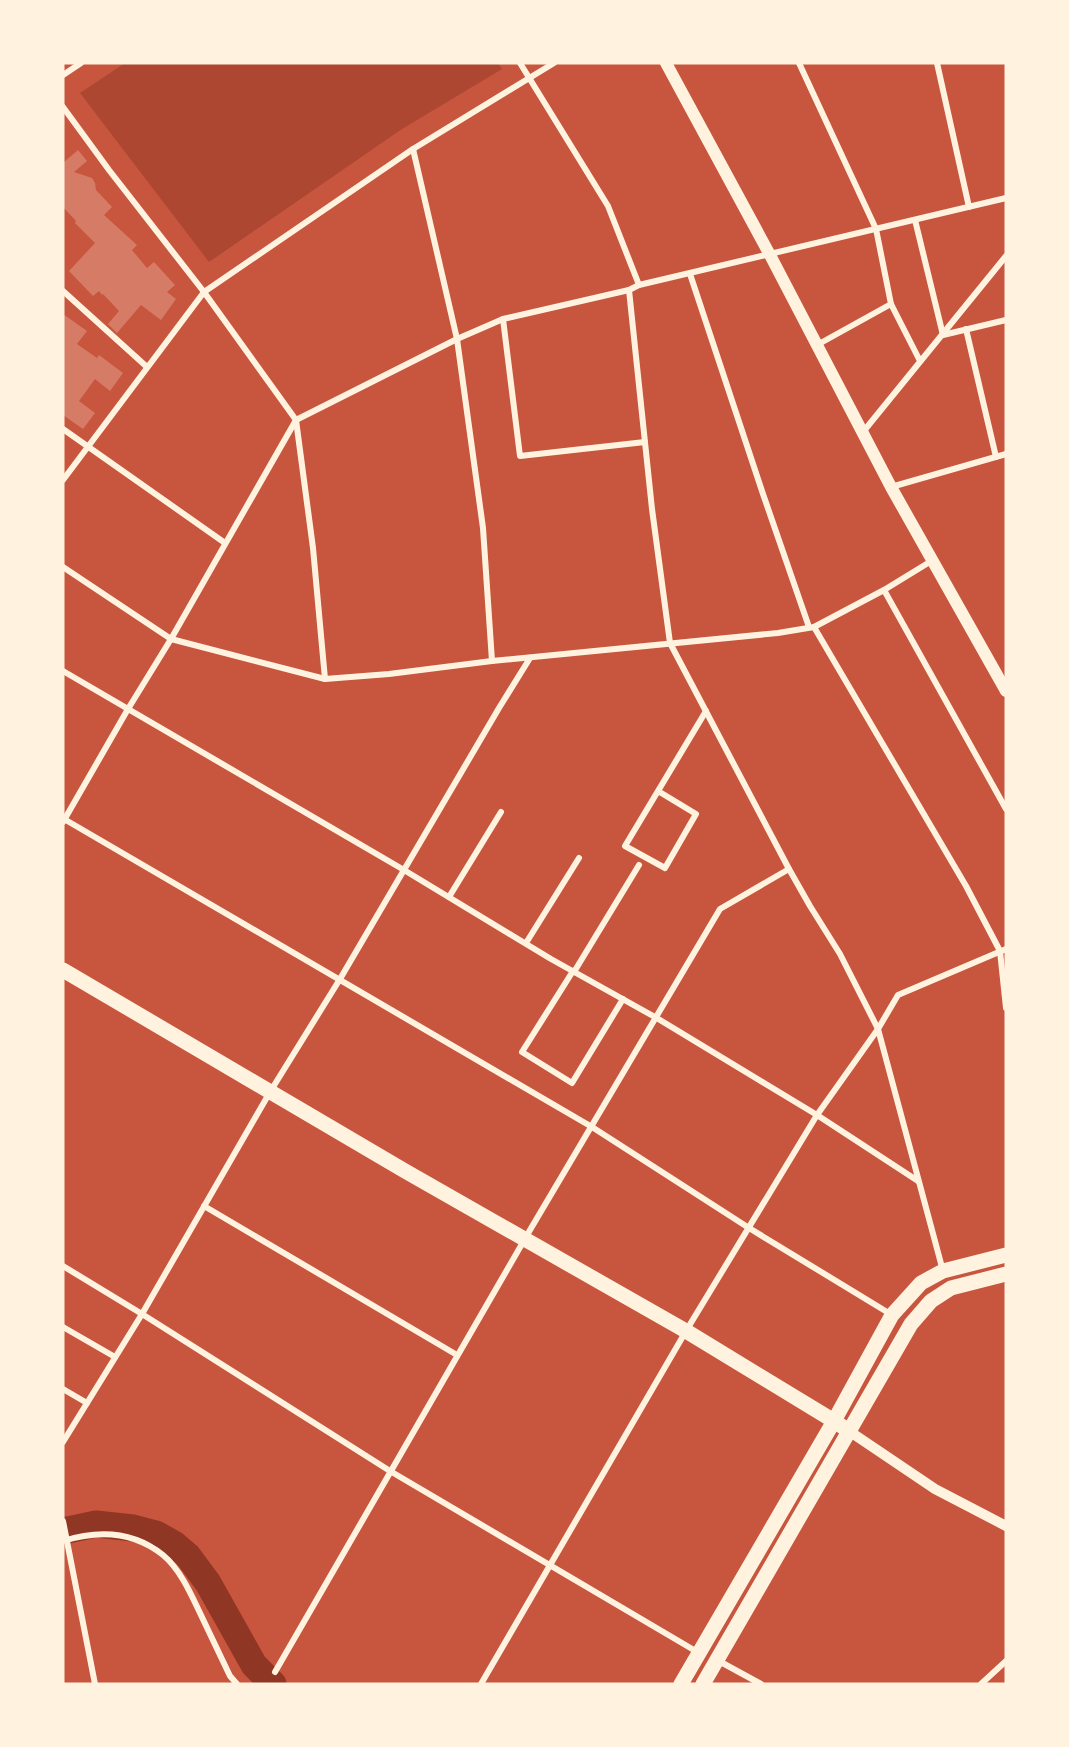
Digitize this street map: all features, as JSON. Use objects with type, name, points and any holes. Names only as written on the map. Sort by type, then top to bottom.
[{"type":"main road","points":[[666,63],[770,255],[891,487],[1006,691]]},
{"type":"main road","points":[[63,970],[524,1240],[686,1331],[849,1431]]},
{"type":"main road","points":[[681,1684],[892,1315],[921,1284],[943,1271],[1006,1255]]},
{"type":"main road","points":[[703,1684],[912,1324],[931,1301],[951,1288],[1006,1274]]},
{"type":"street","points":[[63,75],[81,63]]},
{"type":"street","points":[[520,63],[608,206],[639,285]]},
{"type":"street","points":[[63,480],[204,292],[413,149],[554,63]]},
{"type":"street","points":[[799,63],[876,229],[891,304],[920,362]]},
{"type":"street","points":[[937,63],[969,207]]},
{"type":"street","points":[[63,107],[204,292],[296,420],[313,548],[325,679]]},
{"type":"street","points":[[413,149],[456,339],[483,528],[492,661]]},
{"type":"street","points":[[892,1315],[749,1228],[592,1127],[64,821],[296,420],[456,339],[503,319],[1006,198]]},
{"type":"street","points":[[915,220],[943,334]]},
{"type":"street","points":[[862,433],[1006,256]]},
{"type":"street","points":[[690,274],[812,627],[1003,950],[1006,1008]]},
{"type":"street","points":[[629,290],[652,509],[670,643],[789,868],[840,954],[878,1029],[943,1271]]},
{"type":"street","points":[[63,291],[147,367]]},
{"type":"street","points":[[817,345],[891,304]]},
{"type":"street","points":[[503,319],[520,456],[645,442]]},
{"type":"street","points":[[943,334],[1006,320]]},
{"type":"street","points":[[966,329],[996,457]]},
{"type":"street","points":[[63,429],[225,543]]},
{"type":"street","points":[[891,487],[1006,454]]},
{"type":"street","points":[[63,567],[171,639],[325,679],[778,633],[812,627],[884,590],[933,560]]},
{"type":"street","points":[[884,590],[1006,809]]},
{"type":"street","points":[[63,1440],[142,1314],[270,1092],[340,979],[530,658]]},
{"type":"street","points":[[63,671],[655,1017],[817,1115],[918,1182]]},
{"type":"street","points":[[658,791],[696,814],[664,868],[625,846],[658,791],[706,711]]},
{"type":"street","points":[[449,897],[501,812]]},
{"type":"street","points":[[526,943],[579,858]]},
{"type":"street","points":[[623,999],[572,1083],[522,1052],[639,865]]},
{"type":"street","points":[[275,1672],[524,1240],[720,909],[789,868]]},
{"type":"street","points":[[481,1684],[686,1331],[817,1115],[878,1029],[898,995],[1003,950]]},
{"type":"street","points":[[204,1206],[457,1355]]},
{"type":"street","points":[[63,1266],[390,1471],[699,1654]]},
{"type":"street","points":[[63,1327],[115,1357]]},
{"type":"street","points":[[63,1389],[87,1403]]},
{"type":"street","points":[[849,1431],[935,1489],[1006,1526]]},
{"type":"street","points":[[63,1521],[95,1684]]},
{"type":"street","points":[[65,1540],[92,1533],[117,1534],[142,1543],[164,1556],[184,1581],[230,1676],[237,1684]]},
{"type":"street","points":[[717,1660],[761,1684]]},
{"type":"street","points":[[981,1684],[1006,1661]]},
{"type":"shaded area","points":[[125,63],[498,63],[502,69],[402,129],[209,262],[80,93]]},
{"type":"building","points":[[78,150],[87,161],[74,172],[92,178],[96,190],[112,207],[104,215],[137,245],[132,250],[147,268],[154,262],[175,285],[167,292],[176,299],[161,320],[141,305],[117,333],[108,324],[119,311],[99,291],[93,296],[69,271],[95,243],[63,207],[63,163]]},
{"type":"building","points":[[63,314],[87,331],[77,344],[97,358],[99,355],[123,373],[110,391],[95,379],[79,401],[95,413],[83,429],[63,415]]},
{"type":"waterway","points":[[63,1531],[96,1524],[133,1528],[156,1534],[174,1544],[188,1556],[208,1583],[254,1665],[273,1684]]}]
